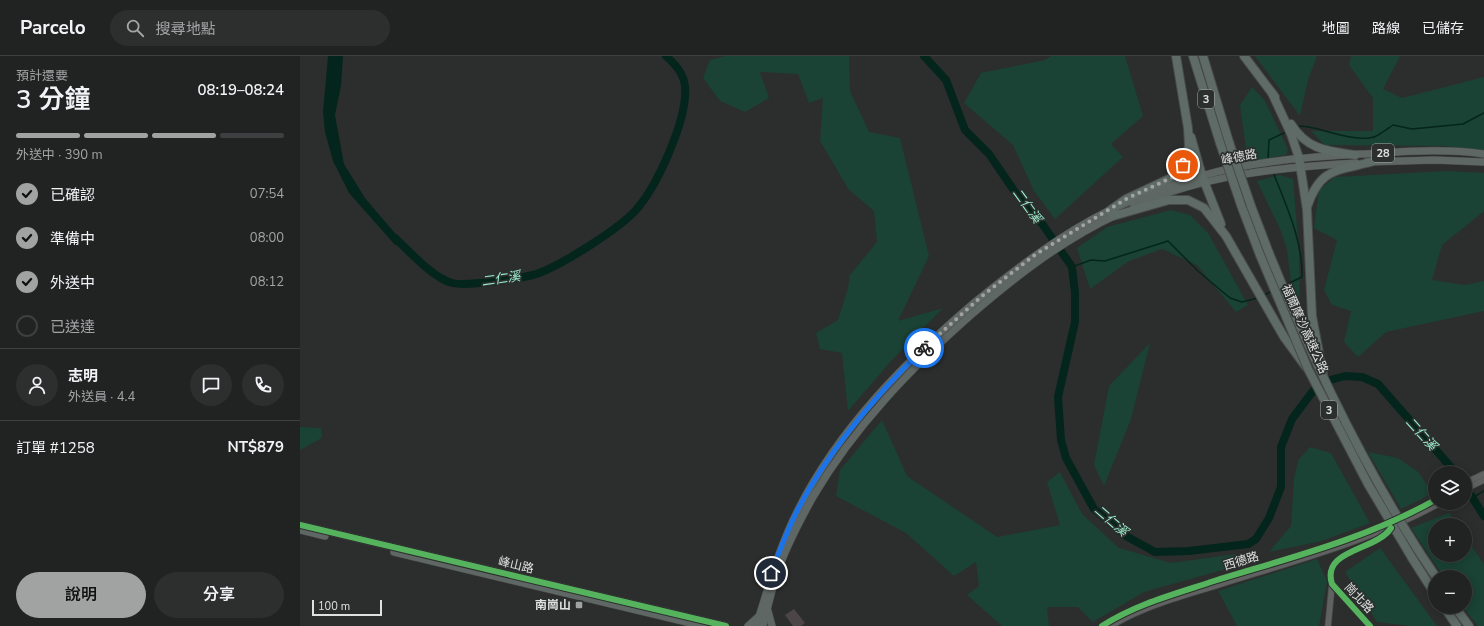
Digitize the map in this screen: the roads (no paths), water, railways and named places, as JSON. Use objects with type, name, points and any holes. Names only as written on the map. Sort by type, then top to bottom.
[{"type":"highway","points":[[1176,56],[1188,128],[1204,179],[1226,236]]},
{"type":"highway","name":"福爾摩沙高速公路","points":[[1193,56],[1241,205],[1260,255],[1308,369],[1368,484],[1428,583]]},
{"type":"highway","name":"福爾摩沙高速公路","points":[[1203,56],[1229,142],[1251,206],[1269,253],[1324,381],[1369,466],[1431,570]]},
{"type":"highway","points":[[1244,56],[1272,93],[1296,132],[1318,149],[1355,155]]},
{"type":"highway","points":[[1272,93],[1291,134],[1299,162],[1306,210],[1312,316],[1324,381]]},
{"type":"highway","points":[[1109,215],[1126,199],[1177,173],[1187,158],[1188,128]]},
{"type":"highway","points":[[1306,210],[1312,193],[1322,178],[1337,170],[1371,162]]},
{"type":"highway","points":[[1109,215],[1157,202],[1188,200],[1204,208],[1226,236],[1284,337],[1308,369]]},
{"type":"highway","points":[[1449,614],[1457,626]]},
{"type":"highway","points":[[1460,614],[1469,626]]},
{"type":"main road","name":"峰德路","points":[[1204,179],[1283,168],[1299,162],[1355,155],[1430,151],[1484,154]]},
{"type":"main road","name":"峰德路","points":[[756,626],[765,608],[791,541],[814,497],[848,443],[943,334],[1036,254],[1158,191],[1245,166],[1282,161],[1371,162],[1434,160],[1484,162]]},
{"type":"main road","name":"峰山路","points":[[300,525],[726,626]]},
{"type":"main road","name":"峰山路","points":[[300,530],[703,626]]},
{"type":"main road","name":"峰德路","points":[[763,626],[765,608]]},
{"type":"main road","points":[[748,626],[757,619],[765,608]]},
{"type":"main road","points":[[765,608],[772,626]]},
{"type":"street","points":[[1472,480],[1484,474]]},
{"type":"street","points":[[1472,486],[1484,480]]},
{"type":"street","points":[[1413,515],[1428,505]]},
{"type":"street","points":[[1390,526],[1428,508]]},
{"type":"street","name":"西德路","points":[[1102,626],[1147,605],[1309,554],[1390,526]]},
{"type":"street","name":"崗北路","points":[[1370,626],[1332,584],[1329,576],[1330,568],[1337,560],[1380,538],[1387,533],[1390,526]]},
{"type":"street","points":[[1328,626],[1332,584]]},
{"type":"street","name":"西德路","points":[[1111,626],[1147,605]]},
{"type":"waterway","name":"二仁溪","points":[[395,238],[437,276],[452,283],[462,284],[499,281],[533,275],[557,265],[587,248],[615,228],[635,211],[653,186],[669,152],[682,116],[685,100],[685,86],[681,73],[666,56]]},
{"type":"waterway","name":"二仁溪","points":[[924,56],[946,80],[965,130],[989,154],[1015,192],[1043,225],[1072,267],[1075,293],[1075,322],[1058,397],[1061,440],[1066,458],[1094,509],[1126,536],[1155,552],[1189,551],[1248,544],[1256,539],[1269,518],[1281,487],[1281,447],[1292,419],[1313,391],[1330,380],[1345,376],[1362,377],[1378,384],[1450,466]]},
{"type":"waterway","points":[[1296,127],[1311,127],[1343,136],[1365,138],[1374,137],[1393,125],[1412,129],[1463,124],[1484,113]]},
{"type":"waterway","points":[[1268,159],[1269,140],[1286,132]]},
{"type":"waterway","points":[[1273,172],[1293,223],[1302,264],[1302,277],[1285,285]]},
{"type":"waterway","points":[[1072,267],[1091,260],[1105,261],[1168,241],[1199,272],[1230,298],[1242,302],[1258,298]]},
{"type":"waterway","points":[[1263,296],[1272,291]]},
{"type":"waterway","points":[[1472,498],[1484,491]]},
{"type":"waterway","name":"二仁溪","points":[[1472,497],[1484,516]]},
{"type":"place","name":"南崗山","points":[[579,605]]}]
